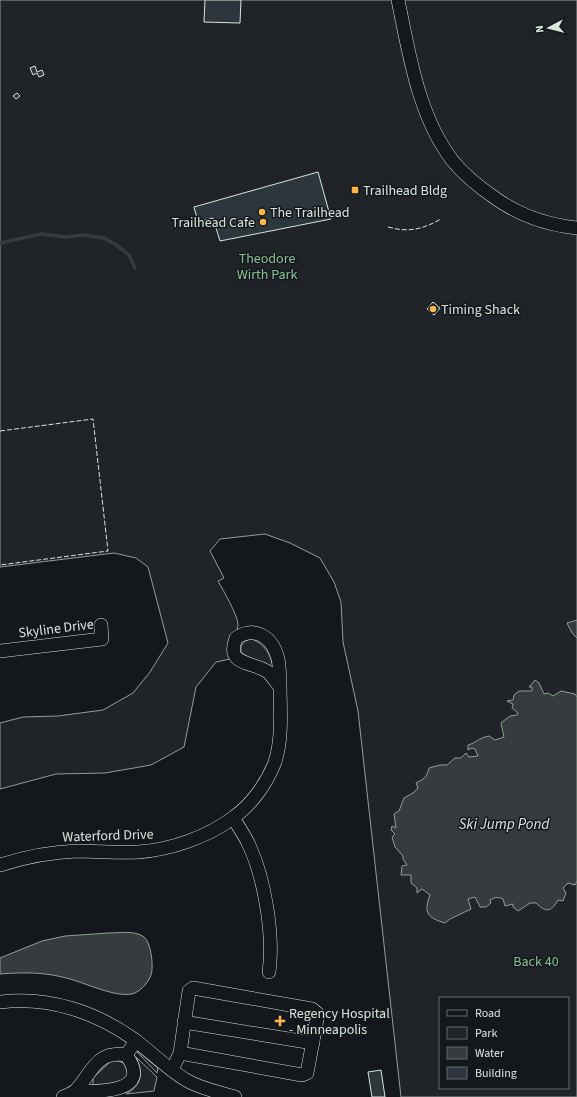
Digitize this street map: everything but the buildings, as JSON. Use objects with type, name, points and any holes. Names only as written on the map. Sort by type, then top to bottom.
[{"type":"street","points":[[398,0],[415,79],[421,97],[435,130],[444,148],[453,161],[467,176],[505,205],[536,219],[577,228]]},
{"type":"street","name":"Skyline Drive","points":[[0,651],[102,639],[101,625]]},
{"type":"street","name":"Waterford Drive","points":[[0,866],[29,857],[63,852],[138,852],[163,849],[201,836],[233,818],[243,810],[262,788],[270,775],[278,746],[280,724],[280,687]]},
{"type":"street","points":[[233,818],[249,846],[261,879],[271,944],[269,972]]},
{"type":"street","points":[[172,1070],[180,1053],[189,991],[193,988],[312,1009],[318,1014],[307,1073],[302,1075],[180,1053]]},
{"type":"street","points":[[0,1002],[32,1001],[58,1004],[80,1010],[114,1026],[136,1041],[186,1080],[235,1097]]},
{"type":"street","points":[[184,1022],[312,1043]]},
{"type":"street","points":[[126,1055],[136,1041]]},
{"type":"street","points":[[62,1097],[76,1091],[99,1092],[124,1087],[130,1082],[133,1075],[131,1062],[126,1055],[118,1053],[105,1056],[88,1072],[76,1091]]},
{"type":"green space","name":"Theodore Wirth Park","points":[[0,0],[577,0],[577,1097],[401,1097],[358,711],[343,642],[341,602],[334,582],[320,558],[290,543],[265,534],[220,539],[210,551],[224,578],[218,581],[236,615],[238,624],[236,633],[228,649],[230,659],[216,662],[196,687],[184,747],[151,765],[105,773],[56,774],[0,789],[0,723],[23,717],[58,716],[103,710],[133,693],[150,672],[168,643],[148,567],[136,558],[114,553],[0,567]]},
{"type":"green space","points":[[252,639],[257,641],[267,650],[273,668],[241,652],[243,643]]},
{"type":"green space","points":[[136,1051],[158,1068],[157,1073]]},
{"type":"green space","points":[[136,1057],[157,1077],[154,1091],[126,1094],[135,1087],[140,1078],[141,1073]]},
{"type":"green space","points":[[112,1060],[124,1063],[128,1074],[124,1081],[96,1086],[93,1085],[93,1078]]},
{"type":"water","points":[[577,620],[577,638],[572,633],[567,623]]},
{"type":"water","name":"Ski Jump Pond","points":[[535,680],[539,683],[544,694],[548,693],[553,696],[561,691],[575,694],[577,697],[577,881],[575,885],[568,883],[563,888],[566,893],[563,901],[558,900],[553,907],[548,910],[542,908],[536,903],[530,903],[518,911],[513,907],[513,904],[505,906],[503,899],[498,898],[490,900],[491,903],[486,907],[480,907],[475,897],[468,899],[471,909],[445,923],[434,919],[428,914],[427,910],[430,895],[422,889],[417,893],[417,888],[411,883],[411,875],[401,875],[402,866],[407,865],[403,859],[403,856],[395,847],[392,837],[395,834],[391,830],[392,826],[396,828],[394,814],[399,811],[404,798],[418,788],[416,783],[425,777],[429,768],[447,765],[455,758],[461,758],[466,753],[469,757],[478,756],[475,749],[472,748],[468,750],[468,745],[489,736],[495,740],[504,737],[501,723],[510,716],[517,715],[518,713],[512,708],[513,704],[507,701],[513,700],[514,695],[519,691],[532,691],[532,687],[529,687]]},
{"type":"water","points":[[136,933],[144,937],[148,944],[152,961],[151,975],[143,987],[135,993],[117,994],[70,979],[52,975],[27,973],[0,974],[0,958],[42,941],[65,936]]},
{"type":"waterway","points":[[0,243],[41,234],[66,237],[83,235],[104,238],[115,244],[129,255],[135,268]]},
{"type":"fence","points":[[388,227],[403,230],[416,229],[422,228],[441,219]]},
{"type":"fence","points":[[0,431],[93,419],[108,551],[0,565]]},
{"type":"place","name":"Trailhead Bldg","points":[[355,190]]},
{"type":"place","name":"The Trailhead","points":[[262,212]]},
{"type":"place","name":"Trailhead Cafe","points":[[263,222]]},
{"type":"place","name":"Timing Shack","points":[[433,309]]},
{"type":"place","name":"Regency Hospital - Minneapolis","points":[[280,1021]]},
{"type":"park label","name":"Back 40","points":[[536,961]]}]
